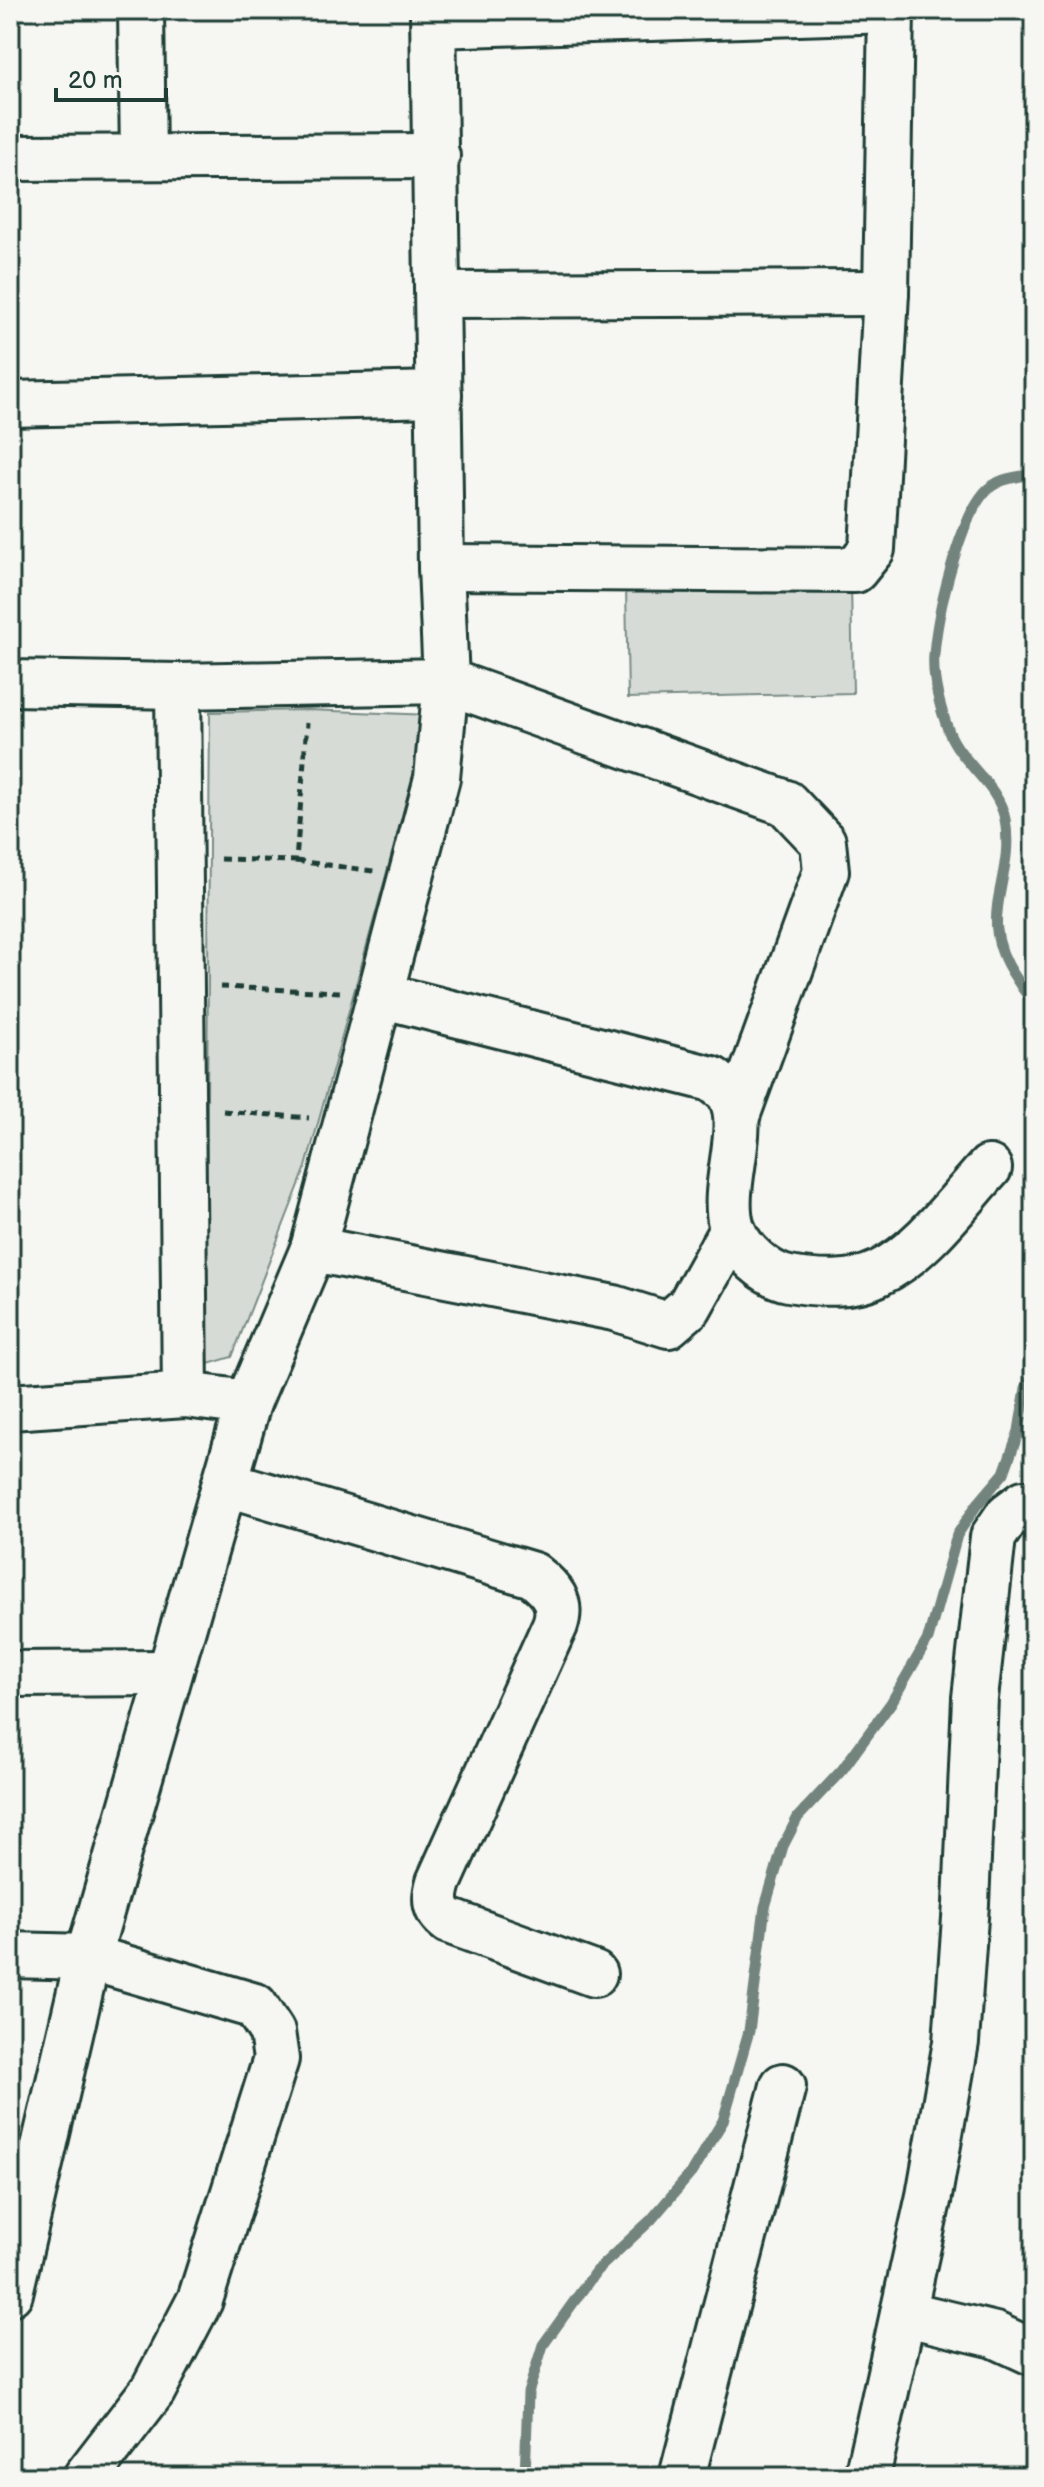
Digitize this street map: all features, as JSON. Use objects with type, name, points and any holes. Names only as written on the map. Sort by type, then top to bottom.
[{"type":"street","points":[[141,10],[143,157]]},
{"type":"street","points":[[10,2293],[88,1957],[248,1403],[313,1249],[437,778],[446,681],[441,567],[434,17],[891,10],[886,293],[872,549],[855,570],[441,567]]},
{"type":"street","points":[[10,158],[437,156]]},
{"type":"street","points":[[438,295],[886,293]]},
{"type":"street","points":[[10,404],[439,394]]},
{"type":"street","points":[[10,683],[178,686],[446,681],[786,803],[823,842],[826,871],[737,1116],[728,1195],[732,1230],[750,1255],[775,1276],[823,1285],[878,1274],[915,1249],[989,1168]]},
{"type":"street","points":[[178,686],[185,1395]]},
{"type":"street","points":[[380,995],[712,1079],[729,1094],[737,1116]]},
{"type":"street","points":[[313,1249],[614,1308],[668,1325],[689,1307],[732,1230]]},
{"type":"street","points":[[10,1407],[185,1395],[248,1403]]},
{"type":"street","points":[[225,1483],[533,1575],[550,1588],[558,1614],[555,1625],[439,1882],[436,1905],[440,1915],[449,1921],[594,1974]]},
{"type":"street","points":[[867,2477],[929,2196],[956,2042],[975,1698],[993,1537],[1008,1515],[1024,1503],[1034,1504]]},
{"type":"street","points":[[10,1674],[169,1673]]},
{"type":"street","points":[[10,1955],[88,1957],[255,2006],[272,2032],[276,2059],[200,2300],[153,2390],[86,2477]]},
{"type":"street","points":[[682,2477],[783,2086]]},
{"type":"street","points":[[903,2313],[995,2335],[1034,2353]]},
{"type":"path","points":[[296,861],[308,710]]},
{"type":"path","points":[[180,858],[296,861],[412,875]]},
{"type":"path","points":[[181,974],[208,986],[380,995]]},
{"type":"path","points":[[182,1111],[207,1109],[319,1119],[345,1129]]},
{"type":"shaded area","points":[[851,582],[853,693],[628,698],[626,587]]},
{"type":"shaded area","points":[[308,710],[430,715],[306,1167],[232,1357],[205,1365],[210,712]]},
{"type":"waterway","points":[[1034,474],[995,484],[975,507],[950,570],[939,617],[934,665],[937,694],[949,732],[962,754],[995,795],[1005,819],[1007,841],[998,899],[998,936],[1004,956],[1034,1002]]},
{"type":"waterway","points":[[525,2477],[528,2393],[543,2345],[596,2271],[651,2220],[691,2173],[723,2121],[749,2031],[765,1907],[783,1846],[798,1817],[842,1770],[891,1703],[928,1639],[957,1535],[1004,1473],[1019,1431],[1026,1388],[1034,1373]]}]
